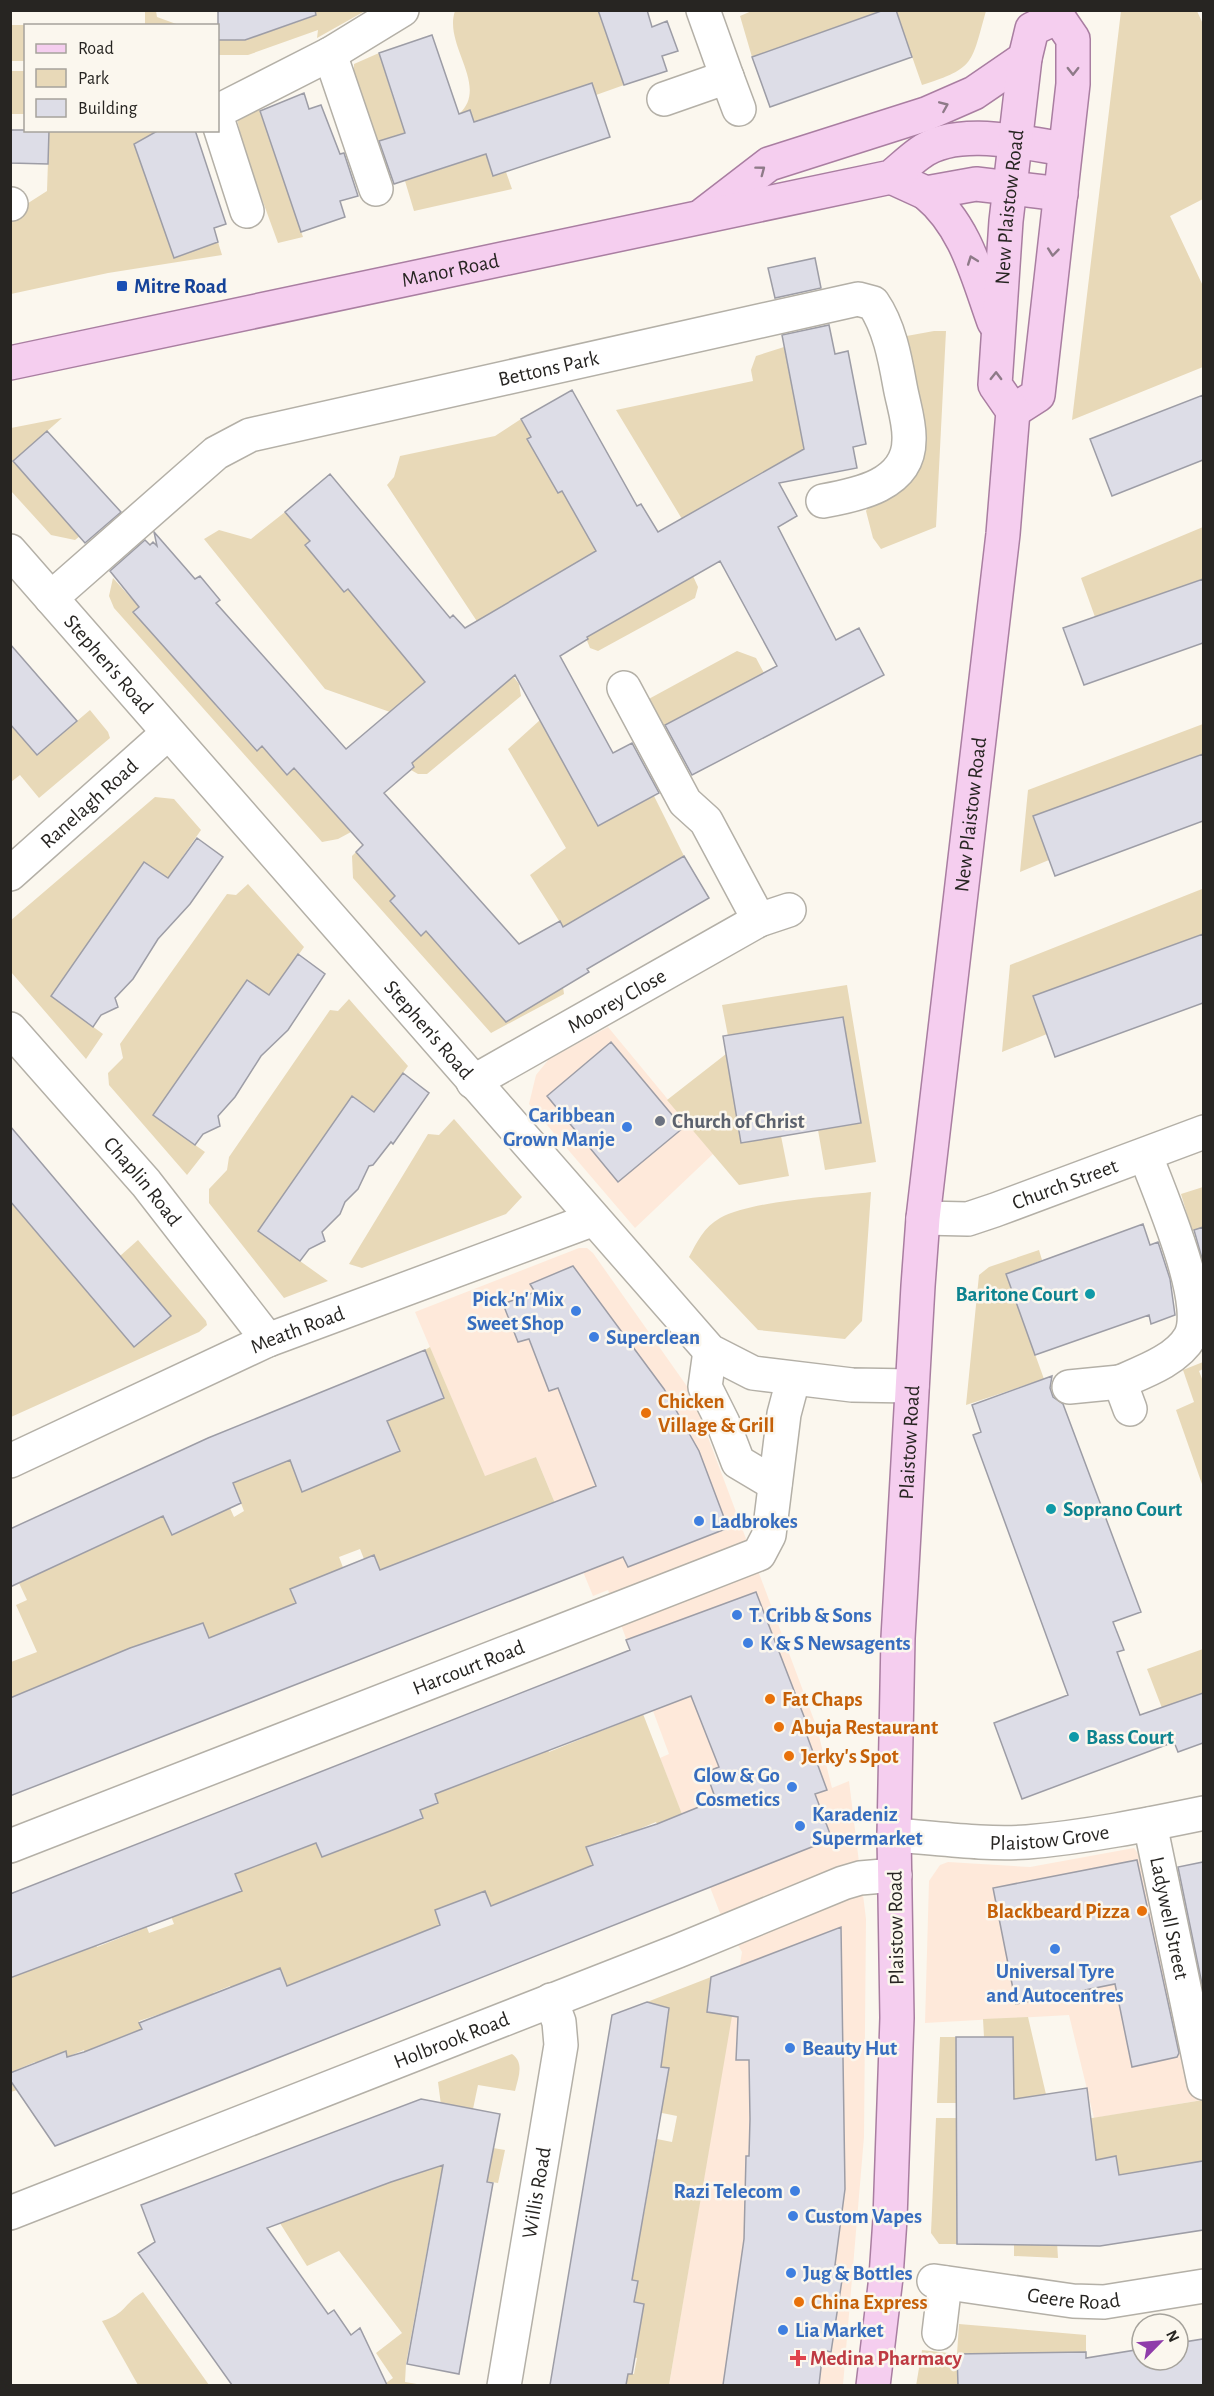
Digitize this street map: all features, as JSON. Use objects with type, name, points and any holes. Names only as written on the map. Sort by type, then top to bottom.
[{"type":"main road","name":"New Plaistow Road","points":[[923,1218],[999,571],[1013,411],[995,385],[1011,187],[1025,58],[1032,29],[1058,14],[1073,39],[1074,84],[1038,395],[1013,411]]},
{"type":"main road","points":[[698,219],[769,164],[944,107],[974,93],[1025,58]]},
{"type":"main road","name":"Manor Road","points":[[10,363],[891,177],[921,151],[955,140],[980,137],[1065,149]]},
{"type":"main road","points":[[891,177],[926,193],[944,208],[959,228],[999,335]]},
{"type":"main road","points":[[926,193],[976,184],[1061,194]]},
{"type":"main road","name":"Plaistow Road","points":[[873,2385],[886,2277],[890,2220],[897,2018],[894,1836],[898,1638],[923,1218]]},
{"type":"street","points":[[219,115],[224,108],[330,54],[402,10]]},
{"type":"street","points":[[702,10],[740,109]]},
{"type":"street","points":[[330,54],[376,189]]},
{"type":"street","points":[[664,99],[727,77]]},
{"type":"street","points":[[219,124],[247,211]]},
{"type":"street","name":"Bettons Park","points":[[51,598],[216,453],[250,435],[858,299],[873,303],[883,317],[899,378],[909,441],[905,459],[893,476],[878,487],[842,505]]},
{"type":"street","name":"Stephen's Road","points":[[10,551],[710,1351],[753,1373],[793,1380],[912,1386]]},
{"type":"street","name":"Moorey Close","points":[[473,1082],[774,915],[706,821],[685,802],[624,688]]},
{"type":"street","name":"Ranelagh Road","points":[[10,874],[168,733]]},
{"type":"street","name":"Chaplin Road","points":[[10,1029],[146,1183],[268,1340]]},
{"type":"street","name":"Church Street","points":[[923,1218],[968,1219],[1146,1156],[1203,1132]]},
{"type":"street","points":[[1069,1387],[1125,1395],[1179,1350],[1190,1337],[1196,1320],[1195,1304],[1178,1244],[1146,1156]]},
{"type":"street","name":"Meath Road","points":[[10,1461],[268,1340],[594,1219]]},
{"type":"street","points":[[710,1351],[705,1387],[723,1423],[738,1462],[776,1484]]},
{"type":"street","name":"Harcourt Road","points":[[10,1846],[759,1554],[769,1535],[784,1414],[793,1380]]},
{"type":"street","name":"Plaistow Grove","points":[[894,1836],[987,1843],[1028,1842],[1150,1824],[1203,1813]]},
{"type":"street","name":"Ladywell Street","points":[[1150,1824],[1203,2083]]},
{"type":"street","name":"Holbrook Road","points":[[10,2213],[843,1884],[860,1878],[895,1875]]},
{"type":"street","name":"Willis Road","points":[[504,2385],[561,2045],[559,2022],[551,2000]]},
{"type":"street","name":"Geere Road","points":[[939,2333],[939,2282],[1073,2301],[1104,2302],[1203,2286]]},
{"type":"shaded area","points":[[608,1027],[713,1154],[635,1228],[529,1104],[536,1075],[549,1059]]},
{"type":"shaded area","points":[[579,1248],[587,1248],[593,1253],[691,1392],[817,1728],[832,1788],[849,1781],[866,1919],[864,2137],[843,2385],[669,2385],[742,1952],[720,1913],[660,1758],[669,1754],[608,1590],[593,1596],[536,1457],[485,1477],[415,1312]]},
{"type":"shaded area","points":[[1134,1848],[1143,1860],[1202,2100],[1094,2118],[1069,2015],[925,2023],[929,1881],[940,1865],[948,1862],[1030,1867]]},
{"type":"green space","points":[[754,10],[884,11],[752,57],[740,16]]},
{"type":"green space","points":[[145,11],[156,11],[157,17],[176,24],[145,24]]},
{"type":"green space","points":[[309,11],[365,11],[317,38],[318,30],[248,55],[219,55],[219,40],[245,40],[309,18]]},
{"type":"green space","points":[[455,11],[598,11],[624,85],[596,95],[592,83],[474,122],[470,111],[459,114],[467,103],[470,91],[455,38],[453,24]]},
{"type":"green space","points":[[896,11],[986,11],[969,61],[953,74],[922,85]]},
{"type":"green space","points":[[1121,11],[1197,11],[1203,24],[1203,199],[1170,216],[1203,286],[1203,367],[1072,420]]},
{"type":"green space","points":[[11,25],[24,25],[24,61],[11,61]]},
{"type":"green space","points":[[379,53],[394,101],[413,130],[377,142],[354,76],[354,64]]},
{"type":"green space","points":[[11,71],[24,71],[24,114],[11,114]]},
{"type":"green space","points":[[259,109],[303,237],[278,243],[244,150],[237,119]]},
{"type":"green space","points":[[49,132],[159,132],[175,257],[218,242],[222,255],[108,273],[11,294],[11,214],[47,191]]},
{"type":"green space","points":[[486,154],[493,176],[506,172],[512,189],[414,211],[405,181]]},
{"type":"green space","points":[[946,331],[936,527],[881,549],[873,538],[866,511],[871,501],[905,479],[901,337]]},
{"type":"green space","points":[[784,347],[810,477],[775,477],[682,519],[616,410],[753,381],[751,370],[756,356]]},
{"type":"green space","points":[[62,418],[13,461],[80,536],[75,540],[51,535],[11,491],[11,428]]},
{"type":"green space","points":[[521,419],[531,437],[527,439],[558,493],[562,491],[608,562],[563,570],[512,600],[484,632],[387,485],[394,477],[400,456],[495,436]]},
{"type":"green space","points":[[285,512],[310,541],[306,545],[344,592],[348,589],[430,678],[390,712],[325,689],[204,539],[219,530],[251,539]]},
{"type":"green space","points":[[1203,527],[1203,579],[1095,617],[1081,578]]},
{"type":"green space","points":[[693,576],[698,587],[695,598],[598,651],[590,648],[584,633]]},
{"type":"green space","points":[[113,578],[139,607],[133,612],[176,660],[221,699],[215,705],[256,751],[262,746],[287,775],[294,768],[351,832],[338,839],[322,842],[114,608],[109,596]]},
{"type":"green space","points":[[737,651],[756,658],[764,673],[660,728],[645,701]]},
{"type":"green space","points":[[513,676],[519,684],[521,696],[427,774],[418,774],[411,770],[414,767],[412,763]]},
{"type":"green space","points":[[90,710],[108,732],[110,738],[39,798],[20,775],[11,782],[10,724],[37,755]]},
{"type":"green space","points":[[540,720],[598,826],[654,796],[684,856],[563,927],[530,875],[566,848],[508,749]]},
{"type":"green space","points":[[1203,724],[1203,754],[1033,816],[1049,860],[1020,872],[1028,790]]},
{"type":"green space","points":[[155,797],[174,799],[201,830],[168,878],[144,862],[51,996],[103,1034],[86,1059],[11,972],[10,921]]},
{"type":"green space","points":[[356,852],[395,896],[390,902],[421,936],[426,931],[506,1021],[563,987],[564,994],[491,1033],[353,878],[352,856]]},
{"type":"green space","points":[[248,884],[304,947],[270,996],[247,981],[153,1115],[205,1152],[187,1175],[109,1085],[108,1073],[123,1058],[120,1044],[227,894],[236,895]]},
{"type":"green space","points":[[1202,889],[1203,934],[1033,996],[1047,1034],[1002,1052],[1010,965]]},
{"type":"green space","points":[[847,985],[876,1162],[825,1170],[818,1130],[861,1123],[854,1078],[822,1083],[850,1062],[843,1017],[728,1036],[722,1005]]},
{"type":"green space","points":[[349,999],[408,1066],[375,1112],[352,1096],[258,1231],[328,1281],[284,1298],[209,1203],[209,1189],[227,1170],[229,1157],[330,1010],[338,1011]]},
{"type":"green space","points":[[726,1054],[731,1082],[764,1076],[734,1098],[741,1143],[781,1136],[789,1176],[739,1185],[667,1100]]},
{"type":"green space","points":[[454,1119],[522,1197],[506,1214],[362,1268],[349,1264],[428,1134],[439,1135]]},
{"type":"green space","points":[[1203,1187],[1203,1227],[1192,1231],[1181,1194]]},
{"type":"green space","points":[[871,1192],[862,1321],[845,1339],[758,1330],[689,1257],[710,1226],[720,1218],[734,1212],[772,1203]]},
{"type":"green space","points":[[10,1201],[135,1346],[171,1316],[120,1256],[138,1240],[207,1325],[199,1332],[11,1417]]},
{"type":"green space","points":[[1039,1250],[1042,1260],[1006,1274],[1044,1379],[966,1405],[979,1275],[989,1267]]},
{"type":"green space","points":[[430,1347],[485,1476],[536,1457],[566,1530],[545,1506],[506,1521],[518,1552],[472,1535],[455,1541],[467,1572],[380,1570],[374,1555],[364,1559],[360,1549],[339,1557],[361,1614],[290,1589],[307,1631],[283,1609],[209,1638],[203,1623],[189,1628],[171,1653],[165,1636],[130,1648],[28,1743],[11,1696],[11,1662],[37,1652],[16,1605],[27,1600],[19,1583],[163,1515],[172,1535],[196,1524],[221,1488],[234,1517],[244,1511],[233,1483],[290,1460],[302,1491],[399,1451],[387,1421],[444,1398],[425,1350]]},
{"type":"green space","points":[[1203,1362],[1203,1369],[1199,1371],[1204,1384],[1203,1487],[1176,1410],[1194,1402],[1183,1370]]},
{"type":"green space","points":[[1203,1649],[1203,1693],[1162,1708],[1147,1669]]},
{"type":"green space","points":[[636,1696],[696,1850],[664,1840],[656,1822],[632,1832],[637,1873],[621,1834],[586,1847],[601,1887],[515,1896],[498,1903],[499,1927],[485,1891],[460,1900],[457,1919],[451,1904],[435,1910],[440,1925],[397,1942],[406,1963],[294,2004],[280,1968],[245,2022],[230,1986],[213,1993],[214,1996],[139,2021],[153,2059],[136,2031],[93,2048],[104,2078],[88,2063],[84,2050],[67,2057],[66,2052],[49,2099],[35,2062],[16,2070],[23,2088],[11,2092],[11,1978],[37,1967],[84,1914],[97,1947],[140,1930],[126,1895],[133,1892],[149,1933],[174,1924],[165,1901],[219,1889],[222,1899],[241,1891],[227,1855],[316,1843],[322,1857],[341,1850],[342,1811],[355,1845],[423,1818],[420,1810],[438,1803],[429,1777],[493,1752],[501,1769],[517,1763],[541,1733],[549,1752],[586,1737],[579,1718],[594,1713],[601,1731],[637,1717],[630,1699]]},
{"type":"green space","points":[[711,1977],[707,2012],[732,2016],[669,2385],[626,2385],[597,2368],[634,2374],[637,2358],[621,2354],[638,2281],[615,2277],[633,2273],[641,2226],[625,2216],[643,2219],[651,2175],[633,2172],[636,2155],[654,2158],[657,2139],[672,2142],[677,2116],[642,2109],[668,2068],[649,2065],[656,2026],[667,2027],[669,2008],[647,2002]]},
{"type":"green space","points":[[1028,2017],[1048,2103],[1014,2101],[1013,2037],[984,2037],[983,2019]]},
{"type":"green space","points":[[940,2037],[956,2037],[956,2103],[937,2103]]},
{"type":"green space","points":[[512,2054],[519,2066],[515,2091],[478,2085],[473,2109],[457,2106],[493,2148],[505,2150],[498,2183],[441,2174],[406,2364],[405,2382],[423,2385],[387,2385],[386,2383],[393,2378],[376,2353],[402,2333],[339,2251],[307,2266],[266,2201],[448,2159],[438,2082]]},
{"type":"green space","points":[[1203,2100],[1203,2161],[1154,2169],[1156,2177],[1123,2200],[1116,2156],[1053,2179],[1058,2258],[1014,2256],[1014,2244],[1049,2125]]},
{"type":"green space","points":[[936,2118],[956,2118],[957,2244],[939,2244],[931,2233]]},
{"type":"green space","points":[[143,2292],[209,2385],[138,2385],[102,2321],[116,2315]]},
{"type":"green space","points":[[959,2324],[1086,2335],[1086,2352],[957,2354]]},
{"type":"green space","points":[[922,2350],[957,2354],[958,2385],[916,2386]]},
{"type":"building","points":[[218,10],[315,10],[316,15],[245,40],[219,40]]},
{"type":"building","points":[[598,10],[647,10],[652,27],[667,21],[678,51],[662,56],[667,71],[624,85]]},
{"type":"building","points":[[884,10],[896,10],[912,57],[770,107],[752,57]]},
{"type":"building","points":[[432,35],[459,114],[470,110],[474,122],[592,83],[610,137],[493,176],[486,154],[394,184],[379,141],[405,133],[379,53]]},
{"type":"building","points":[[304,93],[309,109],[321,105],[340,154],[344,153],[358,196],[340,201],[345,217],[301,232],[260,111]]},
{"type":"building","points":[[10,130],[49,132],[48,164],[10,163]]},
{"type":"building","points":[[155,132],[196,132],[226,224],[214,228],[218,242],[174,258],[134,144]]},
{"type":"building","points":[[815,258],[821,288],[775,298],[768,268]]},
{"type":"building","points":[[829,325],[835,354],[848,351],[866,444],[853,447],[857,468],[779,483],[797,516],[778,527],[836,640],[859,628],[884,675],[692,775],[665,725],[777,666],[720,561],[587,637],[588,639],[560,656],[613,753],[632,743],[659,793],[598,826],[515,675],[412,763],[414,767],[384,793],[519,944],[560,921],[563,927],[684,856],[709,898],[587,969],[589,972],[506,1022],[426,931],[421,936],[390,901],[395,896],[356,852],[363,845],[294,768],[287,775],[262,746],[257,751],[133,612],[139,607],[110,571],[145,540],[150,545],[153,542],[157,546],[154,532],[195,579],[200,576],[220,600],[216,603],[346,749],[425,682],[348,589],[344,592],[305,545],[310,541],[285,512],[330,474],[450,618],[453,615],[465,628],[596,551],[562,491],[558,493],[527,439],[531,437],[521,419],[572,390],[637,506],[641,504],[658,532],[804,449],[782,335]]},
{"type":"building","points":[[1203,395],[1203,460],[1112,496],[1090,439]]},
{"type":"building","points":[[47,431],[121,512],[85,543],[13,461]]},
{"type":"building","points":[[1203,579],[1203,643],[1084,685],[1063,628]]},
{"type":"building","points":[[10,644],[77,721],[37,755],[10,724]]},
{"type":"building","points":[[1203,754],[1203,821],[1055,876],[1033,816]]},
{"type":"building","points":[[197,838],[223,857],[190,904],[158,939],[133,979],[115,998],[118,1007],[101,1015],[93,1027],[51,996],[144,862],[168,878]]},
{"type":"building","points":[[1203,934],[1203,1003],[1055,1057],[1033,996]]},
{"type":"building","points":[[298,954],[325,974],[288,1030],[261,1056],[235,1097],[218,1116],[220,1126],[203,1134],[195,1145],[153,1115],[247,980],[269,995]]},
{"type":"building","points":[[843,1017],[861,1123],[741,1143],[723,1036]]},
{"type":"building","points":[[611,1042],[683,1128],[618,1182],[547,1096]]},
{"type":"building","points":[[403,1073],[429,1093],[393,1144],[391,1142],[373,1165],[369,1166],[358,1189],[345,1202],[340,1214],[322,1232],[325,1241],[309,1249],[300,1261],[258,1231],[352,1096],[374,1112]]},
{"type":"building","points":[[10,1126],[171,1316],[134,1347],[10,1201]]},
{"type":"building","name":"Baritone Court","points":[[1143,1224],[1150,1245],[1158,1242],[1170,1279],[1175,1315],[1151,1324],[1149,1315],[1035,1355],[1006,1274]]},
{"type":"building","points":[[1203,1227],[1203,1262],[1194,1230]]},
{"type":"building","points":[[573,1266],[664,1389],[699,1451],[728,1528],[628,1567],[623,1557],[10,1796],[10,1698],[130,1648],[203,1623],[209,1638],[296,1603],[290,1589],[374,1555],[380,1570],[596,1486],[558,1388],[549,1391],[529,1339],[518,1342],[503,1304],[535,1292],[530,1284]]},
{"type":"building","points":[[425,1350],[444,1398],[387,1421],[400,1451],[302,1492],[290,1460],[233,1483],[241,1503],[172,1535],[163,1516],[10,1587],[10,1529],[208,1438]]},
{"type":"building","points":[[1052,1376],[1050,1388],[1053,1397],[1063,1404],[1141,1612],[1113,1622],[1124,1650],[1117,1652],[1140,1715],[1203,1693],[1203,1743],[1178,1752],[1174,1742],[1022,1799],[994,1723],[1068,1695],[973,1435],[981,1432],[972,1405]]},
{"type":"building","points":[[756,1592],[810,1732],[806,1733],[827,1790],[815,1794],[832,1839],[55,2146],[10,2080],[10,2073],[66,2051],[67,2057],[84,2052],[142,2029],[139,2023],[280,1968],[287,1986],[440,1925],[435,1910],[485,1891],[491,1906],[593,1865],[586,1847],[657,1824],[716,1800],[706,1772],[719,1767],[691,1696],[435,1794],[438,1803],[420,1810],[423,1818],[322,1857],[316,1843],[235,1874],[242,1891],[10,1978],[10,1894],[630,1650],[626,1640]]},
{"type":"building","points":[[1137,1860],[1179,2053],[1177,2057],[1132,2067],[1115,1984],[1016,2004],[993,1888]]},
{"type":"building","points":[[1203,1862],[1203,1989],[1178,1867]]},
{"type":"building","points":[[841,1927],[845,2189],[835,2265],[844,2267],[831,2352],[823,2350],[819,2385],[723,2385],[744,2239],[746,2156],[749,2156],[749,2060],[736,2060],[738,2017],[707,2012],[711,1977]]},
{"type":"building","points":[[647,2002],[669,2008],[661,2067],[669,2068],[632,2280],[638,2281],[634,2302],[644,2304],[632,2374],[628,2374],[626,2385],[550,2385],[612,2015]]},
{"type":"building","points":[[956,2037],[1013,2037],[1014,2099],[1087,2088],[1096,2160],[1116,2156],[1119,2175],[1203,2161],[1203,2230],[1100,2246],[957,2244]]},
{"type":"building","points":[[421,2099],[500,2114],[487,2182],[493,2183],[459,2374],[407,2364],[443,2165],[267,2228],[328,2314],[334,2310],[351,2335],[360,2328],[387,2385],[232,2385],[138,2253],[155,2242],[141,2205]]},
{"type":"building","points":[[1203,2339],[1203,2385],[958,2385],[957,2354],[1086,2352],[1086,2358],[1130,2351],[1130,2372],[1190,2372],[1190,2341]]},
{"type":"place","name":"Mitre Road","points":[[122,286]]},
{"type":"place","name":"Church of Christ","points":[[660,1121]]},
{"type":"place","name":"Caribbean Grown Manje","points":[[627,1127]]},
{"type":"place","name":"Baritone Court","points":[[1090,1294]]},
{"type":"place","name":"Pick 'n' Mix Sweet Shop","points":[[576,1311]]},
{"type":"place","name":"Superclean","points":[[594,1337]]},
{"type":"place","name":"Chicken Village & Grill","points":[[646,1413]]},
{"type":"place","name":"Soprano Court","points":[[1051,1509]]},
{"type":"place","name":"Ladbrokes","points":[[699,1521]]},
{"type":"place","name":"T. Cribb & Sons","points":[[737,1615]]},
{"type":"place","name":"K & S Newsagents","points":[[748,1643]]},
{"type":"place","name":"Fat Chaps","points":[[770,1699]]},
{"type":"place","name":"Abuja Restaurant","points":[[779,1727]]},
{"type":"place","name":"Bass Court","points":[[1074,1737]]},
{"type":"place","name":"Jerky's Spot","points":[[789,1756]]},
{"type":"place","name":"Glow & Go Cosmetics","points":[[792,1787]]},
{"type":"place","name":"Karadeniz Supermarket","points":[[800,1826]]},
{"type":"place","name":"Blackbeard Pizza","points":[[1142,1911]]},
{"type":"place","name":"Universal Tyre and Autocentres","points":[[1055,1949]]},
{"type":"place","name":"Beauty Hut","points":[[790,2048]]},
{"type":"place","name":"Razi Telecom","points":[[795,2191]]},
{"type":"place","name":"Custom Vapes","points":[[793,2216]]},
{"type":"place","name":"Jug & Bottles","points":[[791,2273]]},
{"type":"place","name":"China Express","points":[[799,2302]]},
{"type":"place","name":"Lia Market","points":[[783,2330]]},
{"type":"place","name":"Medina Pharmacy","points":[[798,2358]]}]
